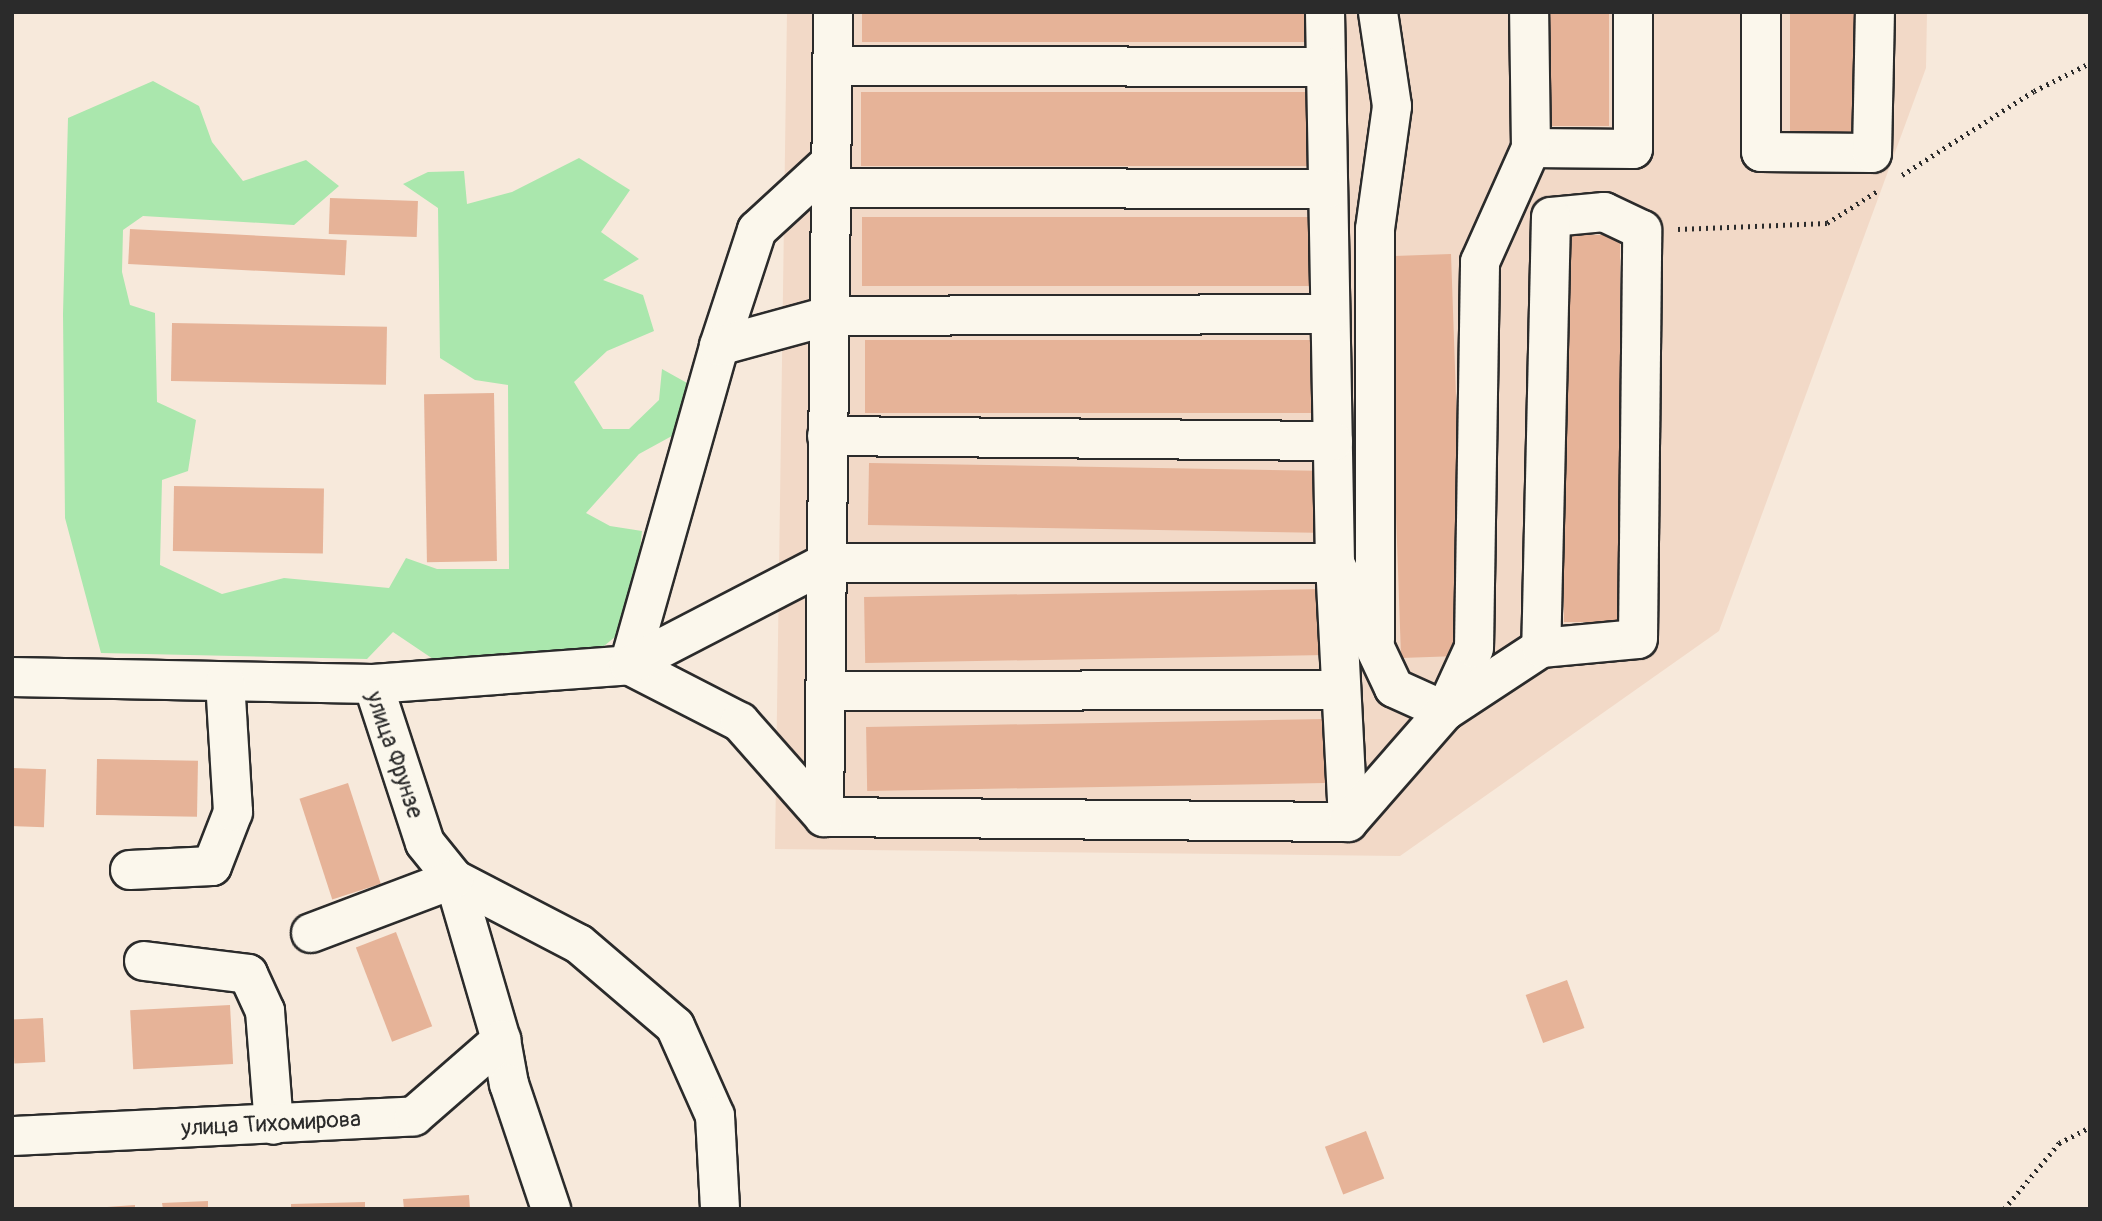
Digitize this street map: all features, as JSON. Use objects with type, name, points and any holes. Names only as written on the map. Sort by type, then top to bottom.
[{"type":"street","points":[[824,817],[833,12]]},
{"type":"street","points":[[1325,12],[1335,563],[1348,822]]},
{"type":"street","points":[[1375,649],[1375,229],[1392,106],[1378,12]]},
{"type":"street","points":[[629,665],[740,722],[824,817],[1348,822],[1445,710],[1474,649],[1480,262],[1531,148],[1529,12]]},
{"type":"street","points":[[1531,148],[1633,149],[1633,12]]},
{"type":"street","points":[[1761,12],[1761,152],[1872,153],[1875,12]]},
{"type":"street","points":[[832,66],[1326,68]]},
{"type":"street","points":[[629,665],[719,345],[757,230],[831,175],[1328,189]]},
{"type":"street","points":[[1445,710],[1541,648],[1638,639],[1642,230],[1604,212],[1551,217],[1541,648]]},
{"type":"street","points":[[719,345],[829,316],[1330,314]]},
{"type":"street","points":[[827,436],[1332,442]]},
{"type":"street","points":[[373,684],[629,665],[826,563],[1335,563]]},
{"type":"street","points":[[1335,563],[1394,688],[1445,710]]},
{"type":"street","name":"улица Фрунзе","points":[[12,677],[373,684],[425,843],[454,879],[501,1040],[509,1084],[551,1209]]},
{"type":"street","points":[[130,870],[212,866],[233,812],[225,682]]},
{"type":"street","points":[[825,691],[1341,690]]},
{"type":"street","points":[[311,933],[454,879],[579,944],[675,1026],[715,1116],[720,1209]]},
{"type":"street","points":[[144,961],[248,974],[265,1011],[274,1125]]},
{"type":"street","name":"улица Тихомирова","points":[[12,1136],[414,1116],[501,1040]]},
{"type":"path","points":[[2004,1209],[2059,1143],[2090,1127]]},
{"type":"shaded area","points":[[787,12],[1927,12],[1926,68],[1719,631],[1400,856],[775,849]]},
{"type":"green space","points":[[153,81],[199,106],[212,142],[243,181],[306,160],[339,186],[294,225],[143,216],[123,230],[122,272],[130,305],[155,313],[157,402],[196,420],[188,471],[162,480],[160,565],[222,594],[284,578],[389,588],[406,558],[437,569],[509,569],[508,385],[475,380],[440,358],[438,208],[403,184],[428,172],[464,171],[467,204],[512,192],[579,158],[630,190],[601,232],[639,259],[603,280],[643,295],[654,331],[607,351],[574,382],[603,429],[629,429],[659,400],[662,369],[687,383],[681,431],[639,454],[586,513],[610,526],[642,531],[632,623],[593,655],[439,663],[393,632],[367,659],[101,653],[65,518],[63,314],[68,118]]},
{"type":"building","points":[[862,12],[1310,12],[1310,42],[862,42]]},
{"type":"building","points":[[1543,12],[1609,12],[1609,126],[1543,126]]},
{"type":"building","points":[[1790,12],[1860,12],[1860,134],[1790,134]]},
{"type":"building","points":[[861,92],[1316,92],[1316,166],[861,166]]},
{"type":"building","points":[[330,198],[418,201],[417,237],[329,234]]},
{"type":"building","points":[[862,217],[1316,217],[1316,286],[862,286]]},
{"type":"building","points":[[130,229],[347,240],[345,275],[128,264]]},
{"type":"building","points":[[1564,235],[1620,235],[1620,622],[1564,622]]},
{"type":"building","points":[[1451,254],[1465,656],[1401,658],[1387,256]]},
{"type":"building","points":[[172,323],[387,327],[386,385],[171,381]]},
{"type":"building","points":[[865,340],[1324,340],[1324,413],[865,413]]},
{"type":"building","points":[[494,393],[497,561],[427,562],[424,394]]},
{"type":"building","points":[[869,463],[1330,471],[1329,533],[868,525]]},
{"type":"building","points":[[174,486],[324,489],[323,554],[173,551]]},
{"type":"building","points":[[1325,589],[1326,655],[865,663],[864,597]]},
{"type":"building","points":[[1324,719],[1325,783],[867,791],[866,727]]},
{"type":"building","points":[[97,759],[198,761],[197,817],[96,815]]},
{"type":"building","points":[[12,768],[46,769],[44,827],[12,826]]},
{"type":"building","points":[[348,783],[381,884],[332,900],[299,799]]},
{"type":"building","points":[[396,932],[432,1026],[392,1042],[356,947]]},
{"type":"building","points":[[1567,980],[1584,1028],[1543,1043],[1526,995]]},
{"type":"building","points":[[230,1005],[233,1064],[133,1069],[130,1010]]},
{"type":"building","points":[[43,1018],[45,1062],[14,1064],[12,1020]]},
{"type":"building","points":[[1366,1131],[1384,1179],[1343,1194],[1325,1147]]},
{"type":"building","points":[[469,1195],[470,1209],[404,1209],[403,1199]]},
{"type":"building","points":[[208,1201],[208,1209],[163,1209],[162,1203]]},
{"type":"building","points":[[365,1202],[365,1209],[291,1209],[291,1204]]},
{"type":"building","points":[[135,1205],[135,1209],[107,1209],[107,1207]]}]
